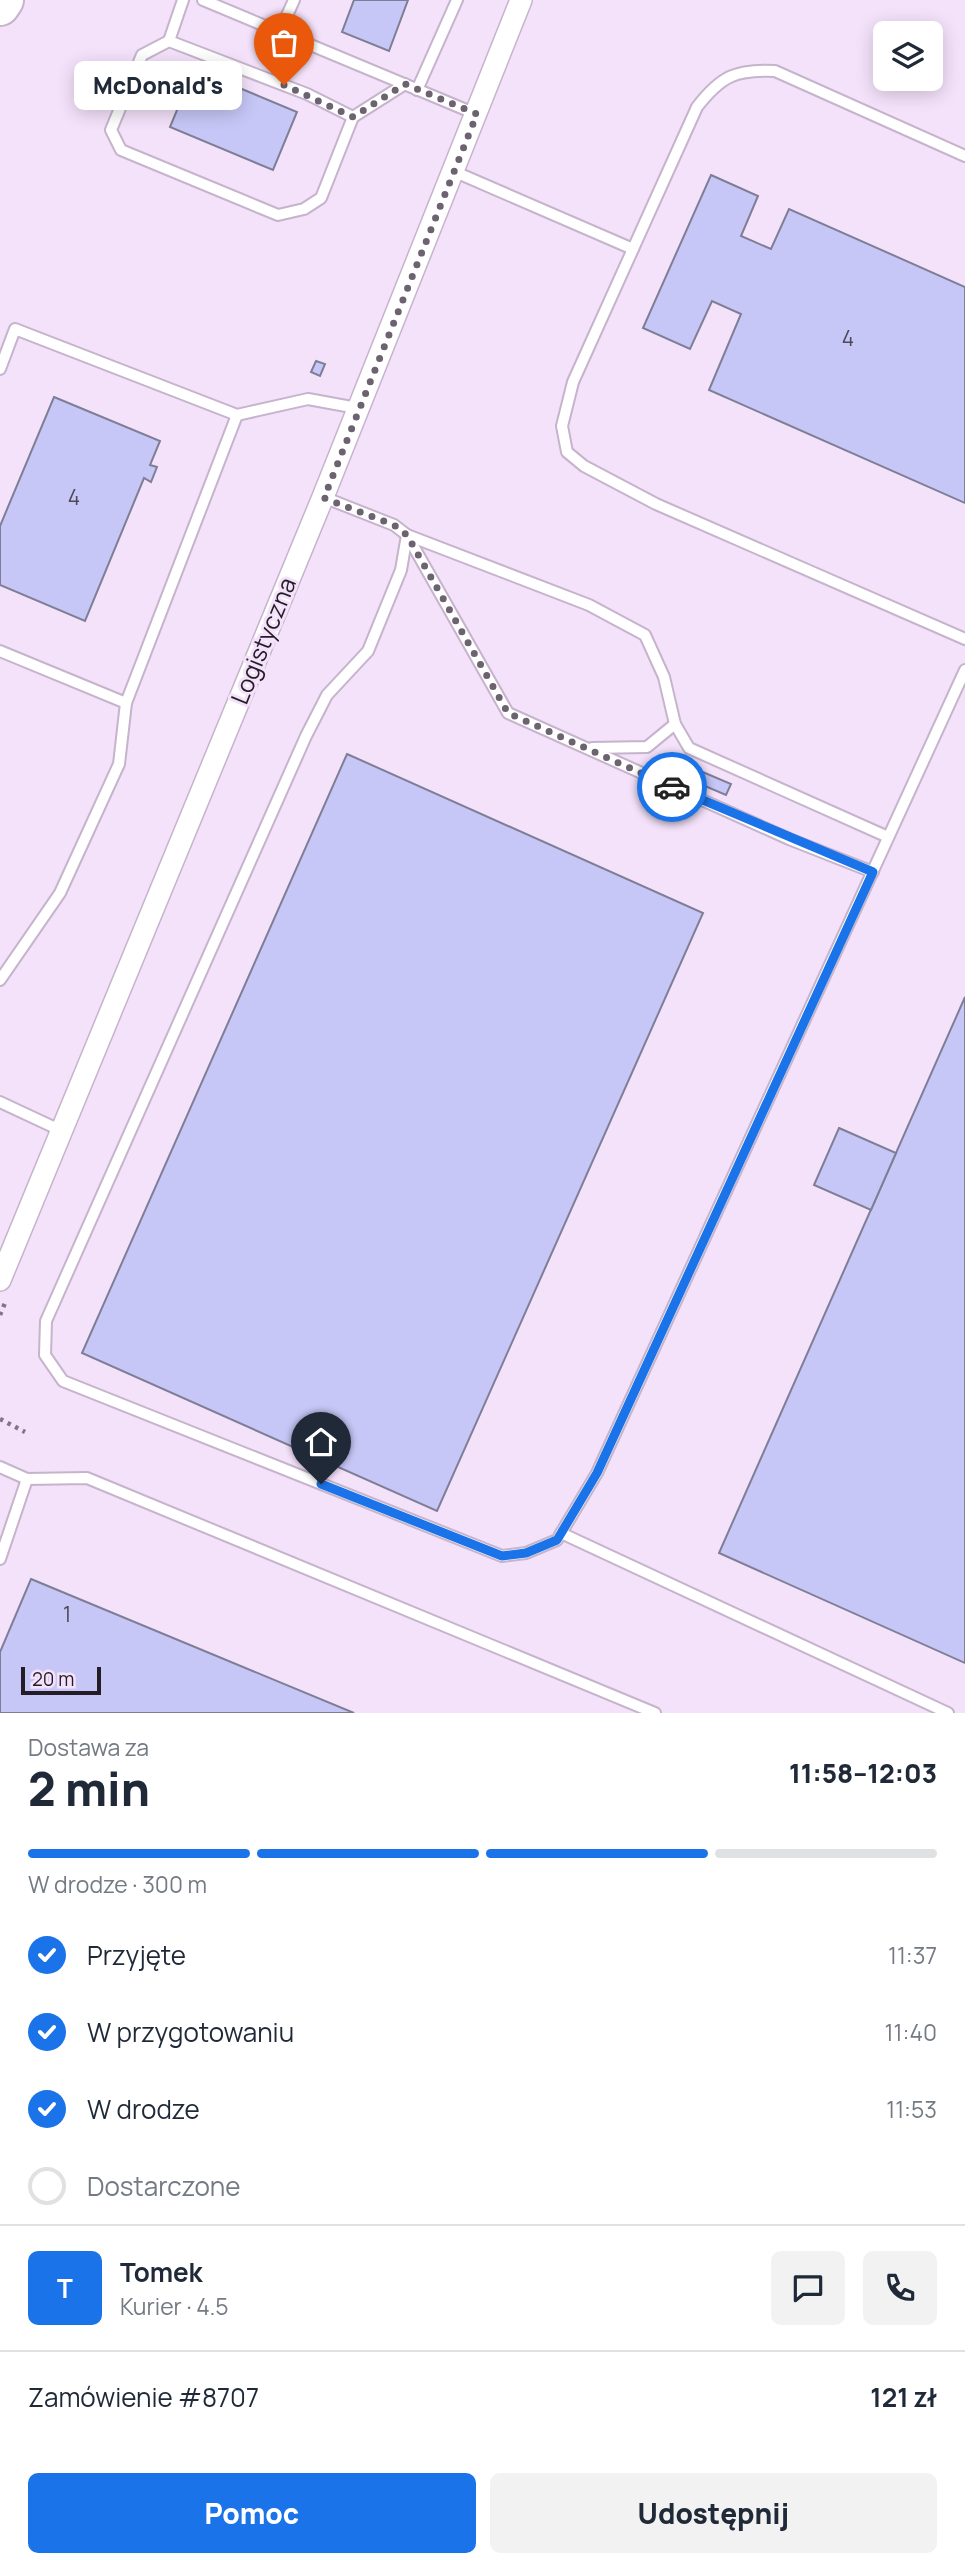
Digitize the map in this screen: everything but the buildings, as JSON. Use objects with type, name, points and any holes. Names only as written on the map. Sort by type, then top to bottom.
[{"type":"highway","points":[[0,6],[4,0]]},
{"type":"street","name":"Logistyczna","points":[[0,1280],[324,498],[357,408],[522,0]]},
{"type":"lane","points":[[183,0],[169,41],[142,55],[111,130],[121,150],[278,215],[304,209],[321,198],[353,117],[405,84]]},
{"type":"lane","points":[[203,0],[477,114]]},
{"type":"lane","points":[[280,31],[294,0]]},
{"type":"lane","points":[[417,90],[457,0]]},
{"type":"lane","points":[[169,41],[307,94],[353,117]]},
{"type":"lane","points":[[965,156],[775,71],[750,70],[715,84],[697,107],[573,382],[562,426],[568,452],[584,466],[656,504],[965,639]]},
{"type":"lane","points":[[453,171],[633,249]]},
{"type":"lane","points":[[0,369],[15,329],[237,415],[308,399],[357,408]]},
{"type":"lane","points":[[0,980],[60,893],[119,764],[126,703],[237,415]]},
{"type":"lane","points":[[324,498],[394,525],[407,535],[589,605],[645,635],[664,677],[675,724],[689,748],[888,838]]},
{"type":"lane","points":[[407,535],[508,713],[789,839],[873,872]]},
{"type":"lane","points":[[407,535],[401,570],[368,650],[327,695],[306,736],[46,1321],[45,1355],[63,1381],[502,1556],[526,1553],[557,1540],[597,1473],[965,670]]},
{"type":"lane","points":[[0,651],[126,703]]},
{"type":"lane","points":[[587,748],[647,747],[675,724]]},
{"type":"lane","points":[[0,1102],[62,1130]]},
{"type":"lane","points":[[0,1467],[27,1479],[87,1478],[655,1713]]},
{"type":"lane","points":[[0,1559],[27,1479]]},
{"type":"lane","points":[[561,1533],[948,1713]]},
{"type":"path","points":[[0,1419],[25,1432]]},
{"type":"way so far","points":[[284,85],[353,117],[405,84],[477,114],[357,408],[324,498],[394,525],[407,535],[508,713],[672,787]]},
{"type":"place","name":"McDonald's","points":[[284,85]]},
{"type":"route","points":[[321,1484],[502,1556],[526,1553],[557,1540],[597,1473],[873,872],[789,839],[672,787]]}]
